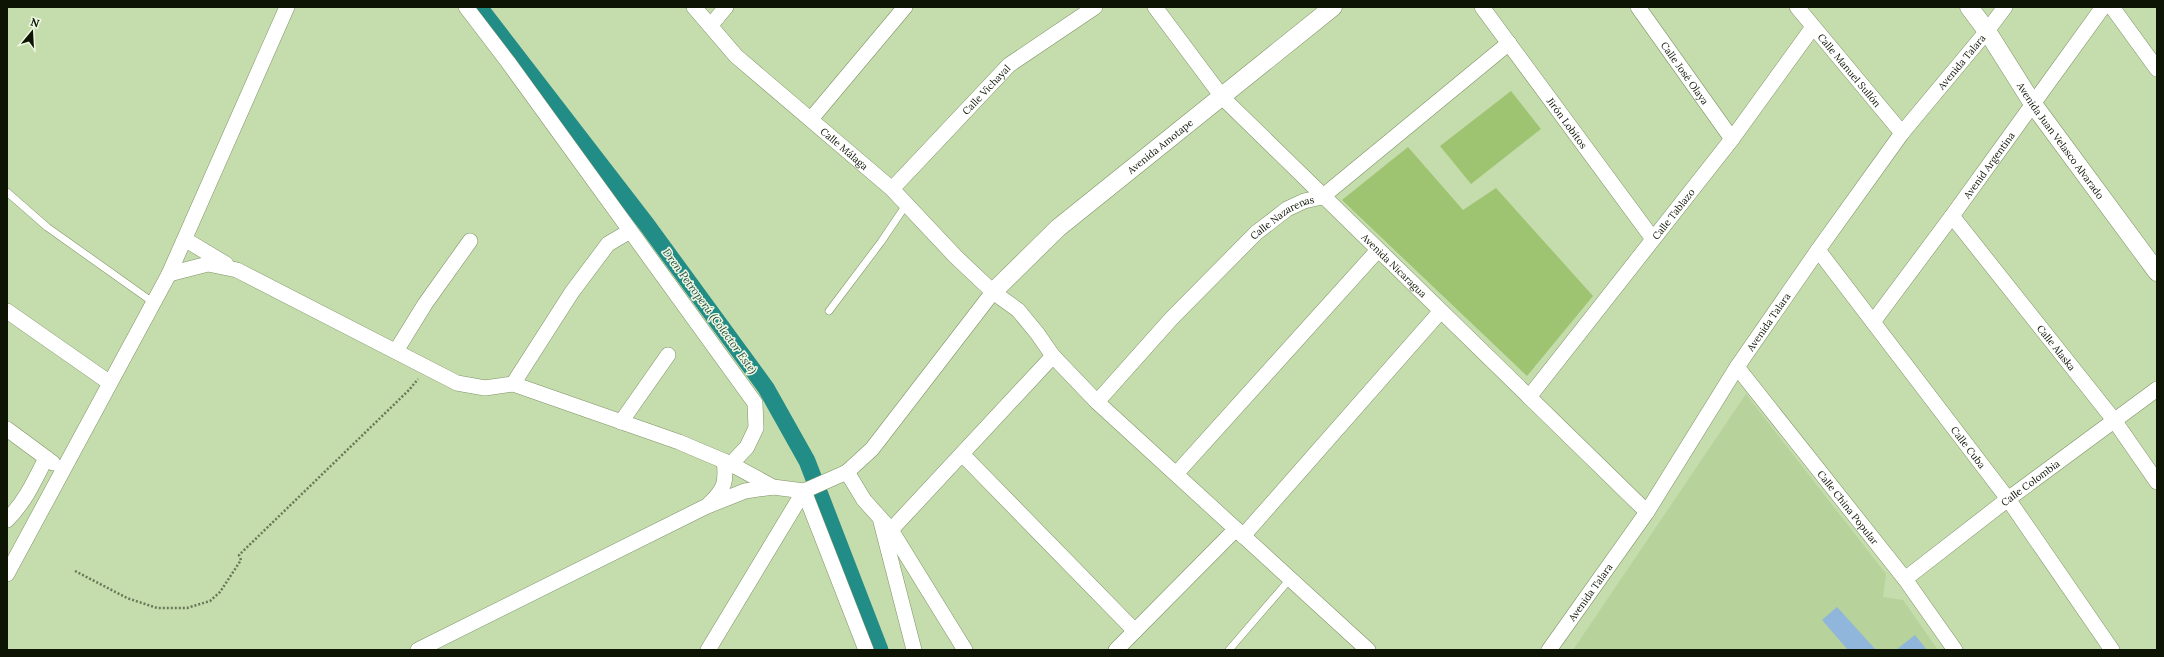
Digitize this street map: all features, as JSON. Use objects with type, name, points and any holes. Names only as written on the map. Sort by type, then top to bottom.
[{"type":"street","points":[[7,574],[154,303],[186,240],[288,7]]},
{"type":"street","points":[[466,7],[508,62],[754,403],[756,428],[747,447],[727,463],[724,484],[720,493],[705,507]]},
{"type":"street","name":"Calle Málaga","points":[[694,7],[736,56],[812,119],[892,189],[906,205],[993,292],[1018,310],[1038,333],[1053,356],[1097,402],[1368,650]]},
{"type":"street","points":[[710,25],[726,7]]},
{"type":"street","points":[[812,119],[905,7]]},
{"type":"street","name":"Calle Vichayal","points":[[892,189],[1010,65],[1095,7]]},
{"type":"street","name":"Avenida Nicaragua","points":[[1155,7],[1223,98],[1322,197],[1647,512]]},
{"type":"street","name":"Jirón Lobitos","points":[[1482,7],[1653,239]]},
{"type":"street","name":"Calle José Olaya","points":[[1638,7],[1732,139]]},
{"type":"street","name":"Calle Manuel Sullón","points":[[1798,7],[1813,27],[1902,132]]},
{"type":"street","name":"Avenida Juan Velasco Alvarado","points":[[1969,7],[1987,31],[2033,104],[2157,272]]},
{"type":"street","name":"Avenida Talara","points":[[1549,650],[1647,512],[1737,367],[1818,250],[1902,132],[1987,31],[2005,7]]},
{"type":"street","name":"Avenid Argentina","points":[[1873,322],[1952,216],[2103,7]]},
{"type":"street","points":[[2112,7],[2157,69]]},
{"type":"street","name":"Avenida Amotape","points":[[993,292],[1058,228],[1223,98],[1327,9]]},
{"type":"street","name":"Calle Tablazo","points":[[1529,397],[1732,139],[1813,27]]},
{"type":"street","name":"Calle Nazarenas","points":[[1097,402],[1171,319],[1256,233],[1287,209],[1322,197],[1509,43]]},
{"type":"street","name":"Calle Alaska","points":[[1952,216],[2114,420],[2157,482]]},
{"type":"street","points":[[513,384],[572,292],[608,244],[630,231]]},
{"type":"street","points":[[186,240],[237,270],[457,383],[485,388],[513,384],[679,442],[727,463],[772,488]]},
{"type":"street","points":[[396,351],[425,304],[470,241]]},
{"type":"street","points":[[1176,474],[1378,250]]},
{"type":"street","name":"Calle Cuba","points":[[1818,250],[2008,499],[2112,650]]},
{"type":"street","points":[[169,274],[208,264],[237,270]]},
{"type":"street","points":[[418,650],[705,507],[745,491],[772,488],[804,492],[847,472],[872,449],[993,292]]},
{"type":"street","points":[[7,311],[110,383]]},
{"type":"street","points":[[1116,650],[1239,532],[1440,312]]},
{"type":"street","points":[[621,422],[668,356]]},
{"type":"street","points":[[891,530],[963,455],[1053,356]]},
{"type":"street","name":"Calle China Popular","points":[[1737,367],[1905,579],[1955,650]]},
{"type":"street","name":"Calle Colombia","points":[[1905,579],[2008,499],[2157,389]]},
{"type":"street","points":[[7,429],[63,470]]},
{"type":"street","points":[[963,455],[1135,631]]},
{"type":"street","points":[[7,520],[18,509],[33,485],[46,458]]},
{"type":"street","points":[[847,472],[864,500],[891,530],[965,650]]},
{"type":"street","points":[[708,650],[804,492]]},
{"type":"street","points":[[804,492],[866,650]]},
{"type":"street","points":[[880,517],[914,650]]},
{"type":"lane","points":[[7,192],[47,227],[154,303]]},
{"type":"lane","points":[[829,311],[881,242],[906,205]]},
{"type":"lane","points":[[1229,650],[1290,579]]},
{"type":"path","points":[[75,572],[127,598],[158,608],[187,608],[210,601],[220,592],[241,560],[240,555],[410,390],[426,367]]},
{"type":"shaded area","points":[[1511,91],[1541,129],[1471,184],[1440,146]]},
{"type":"shaded area","points":[[1408,147],[1463,210],[1496,188],[1593,296],[1527,376],[1342,200]]},
{"type":"shaded area","points":[[1746,394],[1886,574],[1883,597],[1903,600],[1938,650],[1573,650]]},
{"type":"building","points":[[1837,607],[1876,650],[1848,650],[1822,620]]},
{"type":"building","points":[[1915,635],[1927,650],[1896,650]]},
{"type":"waterway","name":"Dren Petroperú (Colector Este)","points":[[479,7],[647,225],[766,388],[807,461],[880,650]]}]
